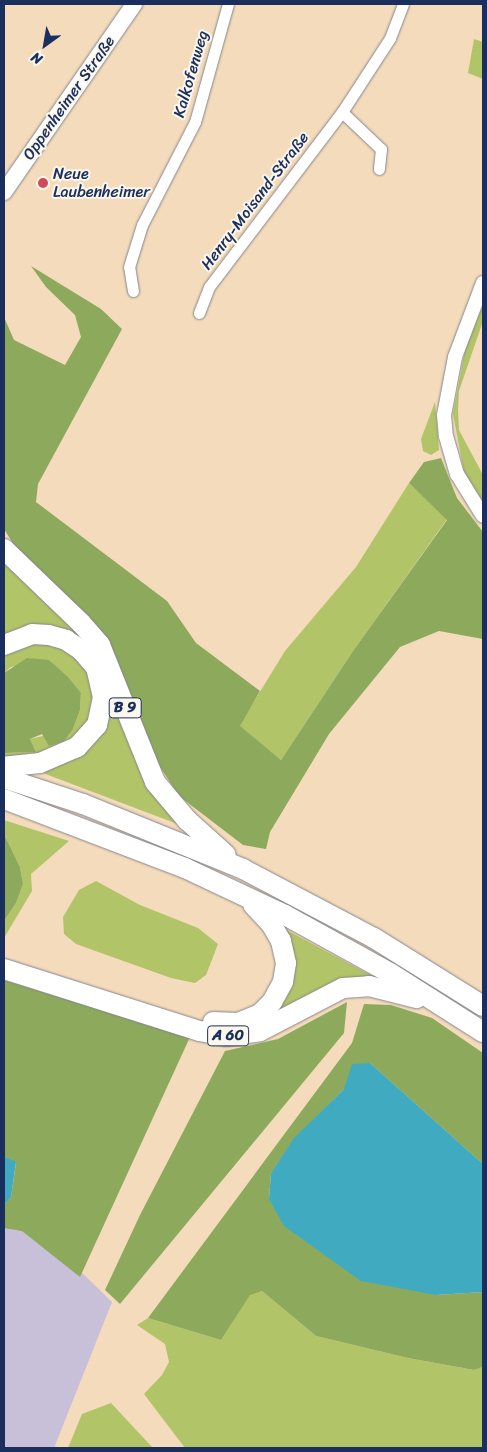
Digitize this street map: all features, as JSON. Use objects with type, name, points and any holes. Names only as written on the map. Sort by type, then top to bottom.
[{"type":"highway","name":"B 9","points":[[4,549],[92,636],[111,668],[138,746],[154,782],[187,820],[243,869]]},
{"type":"highway","points":[[4,644],[32,634],[49,634],[66,640],[81,650],[96,667],[103,696],[97,725],[77,748],[40,763],[4,767]]},
{"type":"highway","points":[[4,778],[83,804],[243,869],[374,938],[483,1006]]},
{"type":"highway","name":"A 60","points":[[4,799],[129,845],[243,895],[336,943],[448,1009],[483,1032]]},
{"type":"highway","points":[[4,956],[209,1022],[238,1023],[260,1014],[272,1002],[281,987],[286,968],[283,948],[277,933],[243,895]]},
{"type":"highway","name":"A 60","points":[[4,969],[199,1031],[226,1036],[251,1034],[334,992],[362,986],[396,991],[448,1009]]},
{"type":"main road","name":"Oppenheimer Straße","points":[[4,192],[134,4]]},
{"type":"street","name":"Kalkofenweg","points":[[133,291],[129,267],[142,225],[195,122],[228,4]]},
{"type":"street","name":"Henry-Moisand-Straße","points":[[199,313],[209,287],[342,112],[390,38],[403,4]]},
{"type":"street","points":[[342,112],[381,150],[379,169]]},
{"type":"street","points":[[483,284],[455,357],[444,415],[446,436],[457,474],[483,516]]},
{"type":"shaded area","points":[[4,1197],[112,1302],[54,1448],[4,1448]]},
{"type":"green space","points":[[474,39],[483,42],[483,79],[468,73]]},
{"type":"green space","points":[[31,266],[101,309],[122,329],[38,484],[36,502],[167,601],[196,643],[260,691],[240,726],[281,760],[353,651],[447,520],[409,483],[424,462],[441,458],[457,498],[483,532],[483,639],[439,631],[400,647],[329,734],[270,832],[266,849],[243,845],[179,796],[151,753],[115,655],[86,613],[42,575],[14,545],[4,529],[4,317],[14,340],[65,365],[81,337],[75,315],[46,287]]},
{"type":"green space","points":[[483,304],[483,321],[459,391],[458,410],[459,430],[483,475],[483,506],[464,472],[453,414],[465,350]]},
{"type":"green space","points":[[435,402],[439,450],[431,455],[423,451],[421,439]]},
{"type":"green space","points":[[409,483],[447,519],[353,651],[281,760],[239,726],[285,651],[356,567]]},
{"type":"green space","points":[[4,559],[74,623],[87,645],[4,636]]},
{"type":"green space","points":[[29,640],[71,649],[96,682],[94,714],[67,748],[15,758],[4,757],[4,753],[36,752],[30,739],[73,729],[80,710],[81,693],[49,660],[11,667],[4,673],[4,650]]},
{"type":"green space","points":[[27,658],[49,660],[68,677],[81,693],[80,710],[73,729],[64,741],[49,746],[42,734],[30,739],[36,752],[4,753],[4,673]]},
{"type":"green space","points":[[109,694],[180,825],[35,770],[52,765]]},
{"type":"green space","points":[[4,820],[69,841],[31,874],[32,891],[4,938],[4,921],[16,903],[23,884],[20,867],[4,834]]},
{"type":"green space","points":[[4,834],[20,867],[23,884],[16,903],[4,921]]},
{"type":"green space","points":[[96,881],[140,905],[198,928],[218,944],[206,975],[195,983],[171,978],[76,944],[64,934],[63,917],[79,890]]},
{"type":"green space","points":[[279,926],[385,983],[270,1021],[275,1007]]},
{"type":"green space","points":[[4,980],[190,1037],[80,1277],[22,1231],[4,1228],[4,1205],[11,1197],[16,1163],[4,1156]]},
{"type":"green space","points":[[347,1002],[344,1033],[120,1304],[105,1290],[140,1215],[225,1051],[278,1039]]},
{"type":"green space","points":[[364,1004],[391,1005],[432,1018],[483,1053],[483,1164],[370,1063],[295,1138],[271,1173],[269,1199],[436,1295],[483,1292],[483,1367],[474,1370],[408,1358],[316,1336],[262,1291],[250,1295],[221,1340],[148,1318],[352,1043]]},
{"type":"green space","points":[[262,1291],[316,1336],[408,1358],[474,1370],[483,1367],[483,1448],[185,1448],[144,1394],[162,1375],[169,1362],[165,1344],[137,1325],[148,1318],[221,1340],[250,1294]]},
{"type":"green space","points":[[111,1403],[153,1448],[68,1448],[82,1414]]},
{"type":"water","points":[[370,1063],[483,1164],[483,1292],[436,1295],[361,1281],[284,1226],[269,1199],[271,1173],[294,1138],[344,1089],[352,1064]]},
{"type":"water","points":[[4,1156],[16,1162],[11,1197],[4,1205]]},
{"type":"place","name":"Neue Laubenheimer","points":[[43,183]]}]
